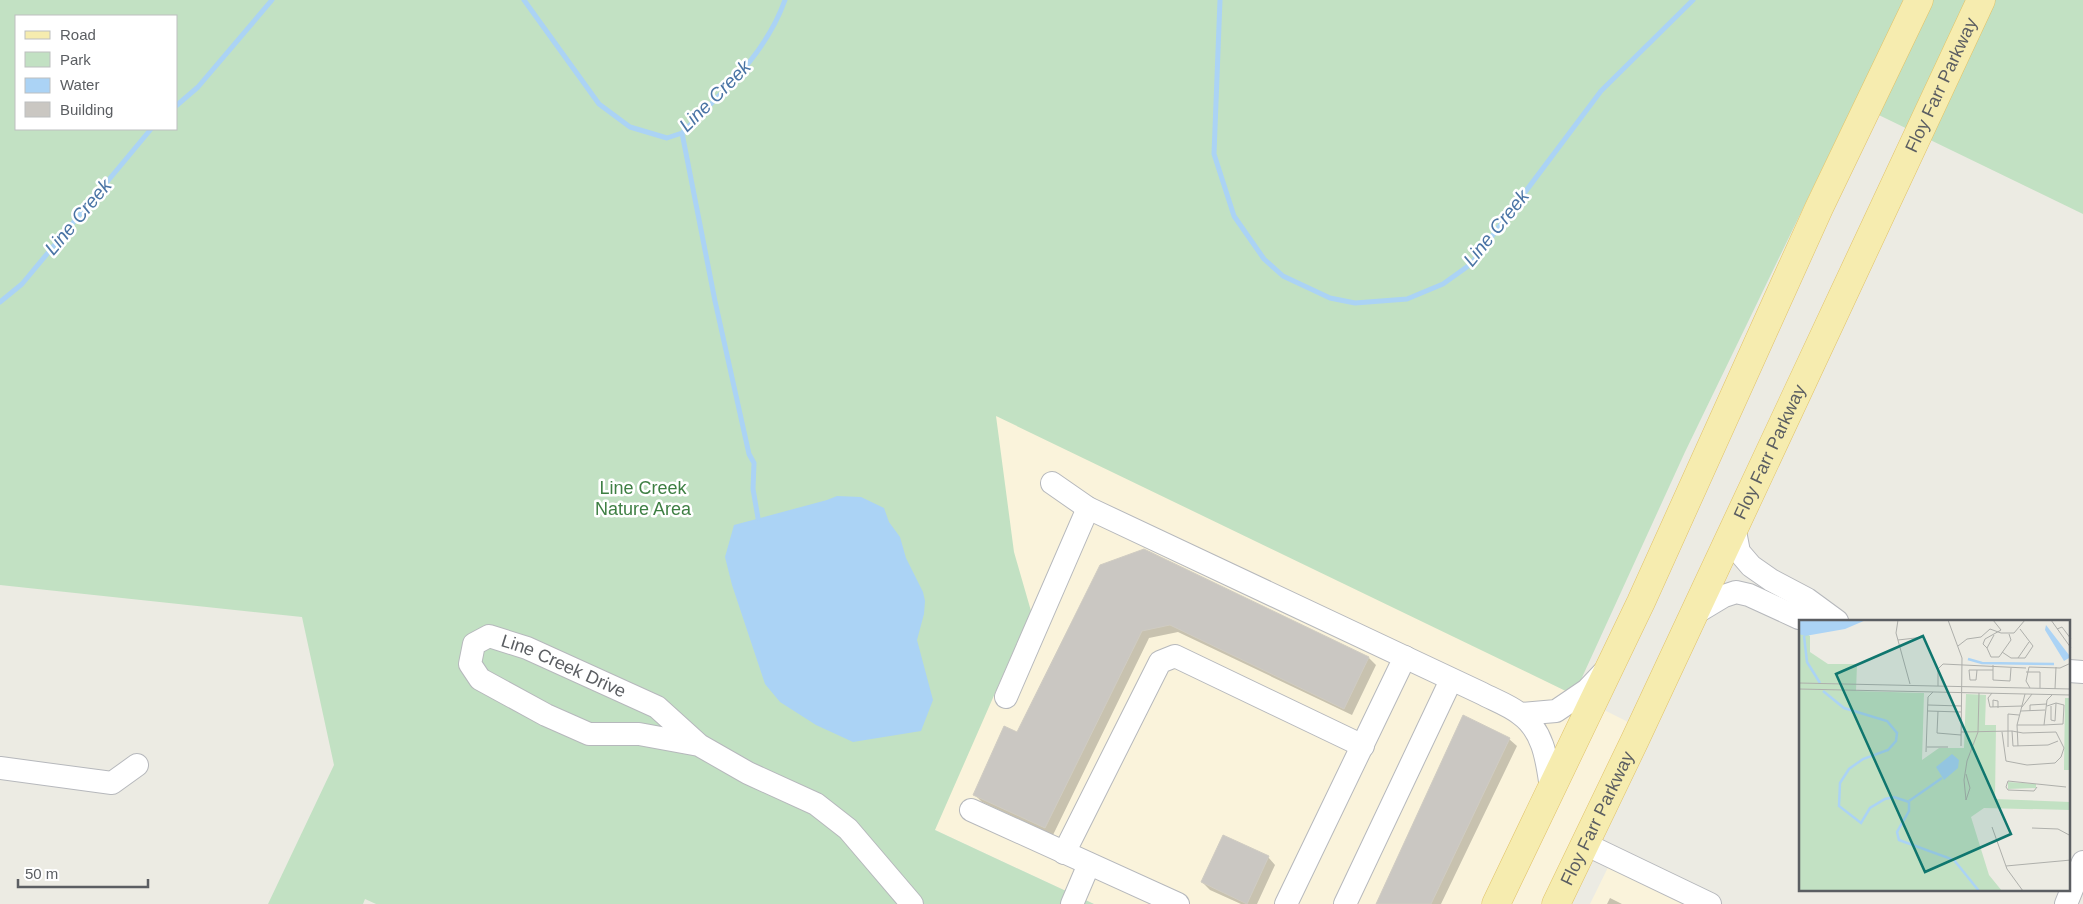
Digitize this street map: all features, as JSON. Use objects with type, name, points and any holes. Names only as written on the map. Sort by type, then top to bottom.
[{"type":"main road","points":[[1496,904],[1612,663],[1816,217],[1919,0]]},
{"type":"main road","name":"Floy Farr Parkway","points":[[1556,904],[1694,614],[1981,0]]},
{"type":"street","points":[[1052,483],[1088,508],[1405,657],[1521,714],[1539,736],[1547,757],[1551,788]]},
{"type":"street","points":[[1006,697],[1088,508]]},
{"type":"street","points":[[1734,526],[1739,552],[1751,566],[1771,580],[1807,599],[1834,620]]},
{"type":"street","points":[[1694,614],[1724,596],[1736,592],[1749,595],[1799,618],[1818,620]]},
{"type":"street","name":"Line Creek Drive","points":[[699,745],[639,734],[589,734],[567,725],[480,679],[470,664],[474,644],[489,636],[504,640],[657,707],[699,745],[748,773],[816,804],[848,829],[912,904]]},
{"type":"street","points":[[1064,853],[1160,662],[1175,656],[1363,746]]},
{"type":"street","points":[[1286,904],[1405,657]]},
{"type":"street","points":[[1521,714],[1556,711],[1587,690],[1612,663]]},
{"type":"street","points":[[2070,671],[2083,672]]},
{"type":"street","points":[[1345,904],[1451,680]]},
{"type":"street","points":[[0,768],[112,783],[136,765]]},
{"type":"street","points":[[971,810],[1178,904]]},
{"type":"street","points":[[1585,844],[1710,904]]},
{"type":"street","points":[[2066,904],[2083,862]]},
{"type":"street","points":[[1072,904],[1089,864]]},
{"type":"shaded area","points":[[990,401],[1628,722],[1551,904],[1094,904],[935,830]]},
{"type":"shaded area","points":[[1618,847],[1713,904],[1590,904]]},
{"type":"green space","name":"Line Creek Nature Area","points":[[0,0],[2083,0],[2083,214],[1854,103],[1685,452],[1574,695],[996,416],[1014,552],[1031,611],[935,830],[1094,904],[376,904],[365,899],[363,904],[268,904],[334,765],[302,617],[0,585]]},
{"type":"water","points":[[837,496],[861,497],[884,508],[889,522],[900,537],[906,558],[923,592],[925,601],[924,614],[917,640],[933,700],[921,731],[853,742],[816,725],[780,702],[765,684],[732,585],[725,557],[734,525]]},
{"type":"building","points":[[1144,549],[1369,657],[1344,709],[1170,625],[1142,631],[1045,828],[973,795],[1004,726],[1017,732],[1100,565]]},
{"type":"building","points":[[1463,715],[1510,738],[1431,904],[1376,904]]},
{"type":"building","points":[[1223,835],[1269,856],[1247,904],[1201,882]]},
{"type":"waterway","name":"Line Creek","points":[[178,104],[198,87],[272,0]]},
{"type":"waterway","name":"Line Creek","points":[[524,0],[599,104],[630,127],[667,138],[682,133],[741,72],[766,39],[785,0]]},
{"type":"waterway","name":"Line Creek","points":[[1220,0],[1214,154],[1234,216],[1264,259],[1283,276],[1330,298],[1355,303],[1407,299],[1443,284],[1471,264],[1601,91],[1693,0]]},
{"type":"waterway","name":"Line Creek","points":[[0,302],[22,284],[150,130]]},
{"type":"waterway","points":[[682,133],[715,301],[749,454],[754,463],[753,489],[758,518]]}]
